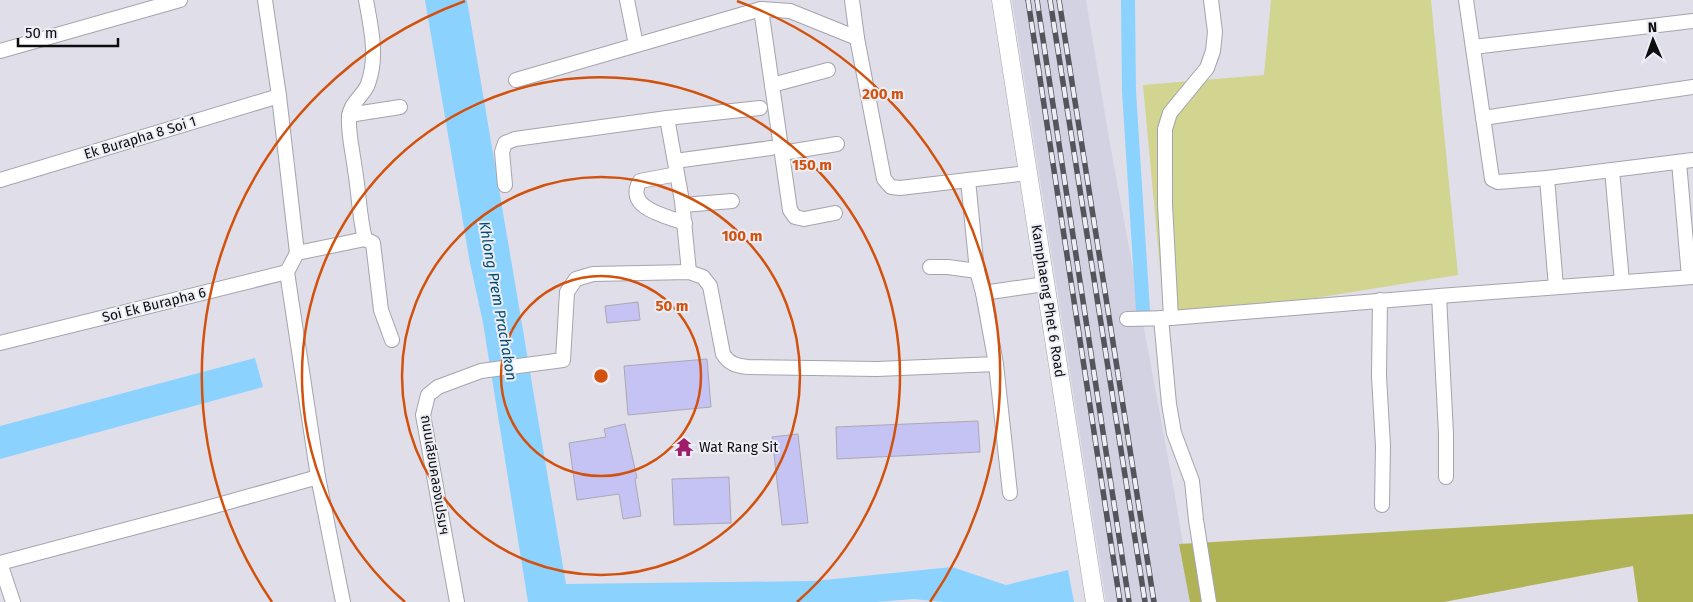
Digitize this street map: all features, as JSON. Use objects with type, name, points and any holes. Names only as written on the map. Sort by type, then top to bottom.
[{"type":"main road","name":"Kamphaeng Phet 6 Road","points":[[1001,0],[1095,602]]},
{"type":"street","points":[[0,51],[180,0]]},
{"type":"street","points":[[265,0],[280,96],[297,253],[287,272],[318,476],[343,602]]},
{"type":"street","points":[[365,239],[360,218],[349,115],[356,100],[368,86],[374,59],[366,0]]},
{"type":"street","points":[[627,0],[636,45]]},
{"type":"street","points":[[852,0],[884,179],[891,187],[900,188],[1028,173]]},
{"type":"street","points":[[1209,602],[1192,481],[1174,433],[1169,404],[1166,318],[1165,129],[1170,113],[1207,68],[1213,51],[1215,32],[1211,0]]},
{"type":"street","points":[[1466,0],[1492,179],[1498,182],[1547,178],[1693,160]]},
{"type":"street","points":[[761,9],[772,85],[776,150],[790,210],[795,217],[804,219],[834,213]]},
{"type":"street","points":[[516,80],[761,9],[790,11],[858,38]]},
{"type":"street","points":[[1473,47],[1693,21]]},
{"type":"street","points":[[772,85],[828,70]]},
{"type":"street","points":[[1483,118],[1693,87]]},
{"type":"street","name":"Ek Burapha 8 Soi 1","points":[[0,180],[280,96]]},
{"type":"street","points":[[349,115],[400,107]]},
{"type":"street","points":[[505,185],[502,152],[505,143],[515,139],[667,118],[760,108]]},
{"type":"street","points":[[667,118],[683,205],[689,272],[704,277],[710,286],[723,354],[727,361],[736,366],[867,369],[996,364]]},
{"type":"street","points":[[685,223],[642,206],[636,195],[636,187],[640,181],[676,168],[776,150],[837,144]]},
{"type":"street","points":[[1127,319],[1166,318],[1691,277],[1679,162]]},
{"type":"street","points":[[1612,170],[1622,282]]},
{"type":"street","points":[[1547,178],[1556,287]]},
{"type":"street","points":[[968,180],[977,271],[996,364],[1010,493]]},
{"type":"street","points":[[683,205],[732,201]]},
{"type":"street","points":[[297,253],[365,239],[373,243],[381,310],[392,340]]},
{"type":"street","points":[[930,267],[948,267],[977,271]]},
{"type":"street","name":"Soi Ek Burapha 6","points":[[0,344],[287,272]]},
{"type":"street","name":"ถนนเลียบคลองเปรมฯ","points":[[457,602],[423,416],[428,395],[438,387],[475,373],[563,360],[567,292],[576,279],[593,274],[689,272]]},
{"type":"street","points":[[983,293],[1045,284]]},
{"type":"street","points":[[1439,296],[1446,434],[1446,477]]},
{"type":"street","points":[[1380,300],[1379,376],[1384,446],[1382,505]]},
{"type":"street","points":[[13,602],[0,563],[200,510],[318,476]]},
{"type":"shaded area","points":[[1012,0],[1086,0],[1110,144],[1193,602],[1106,602]]},
{"type":"shaded area","points":[[1693,514],[1693,602],[1638,602],[1633,566],[1444,602],[1190,602],[1179,544]]},
{"type":"green space","points":[[1271,0],[1431,0],[1458,275],[1165,322],[1143,85],[1264,75]]},
{"type":"water","name":"Khlong Prem Prachakon","points":[[425,0],[467,0],[566,584],[814,581],[952,567],[1006,585],[1068,570],[1074,602],[943,602],[914,599],[876,602],[528,602],[483,323],[470,263]]},
{"type":"water","points":[[255,358],[263,387],[0,459],[0,426]]},
{"type":"building","points":[[638,302],[640,320],[607,323],[605,306]]},
{"type":"building","points":[[707,359],[711,407],[628,415],[624,366]]},
{"type":"building","points":[[978,421],[980,452],[837,459],[836,427]]},
{"type":"building","points":[[625,424],[637,478],[635,479],[641,516],[623,519],[619,494],[577,500],[569,443],[606,437],[604,429]]},
{"type":"building","points":[[798,434],[808,523],[782,525],[772,437]]},
{"type":"building","points":[[729,477],[731,523],[674,525],[672,479]]},
{"type":"waterway","points":[[1128,0],[1129,91],[1143,311]]},
{"type":"railway","points":[[1028,0],[1120,602]]},
{"type":"railway","points":[[1037,0],[1129,602]]},
{"type":"railway","points":[[1050,0],[1145,602]]},
{"type":"railway","points":[[1059,0],[1154,602]]},
{"type":"place","name":"Wat Rang Sit","points":[[684,447]]}]
